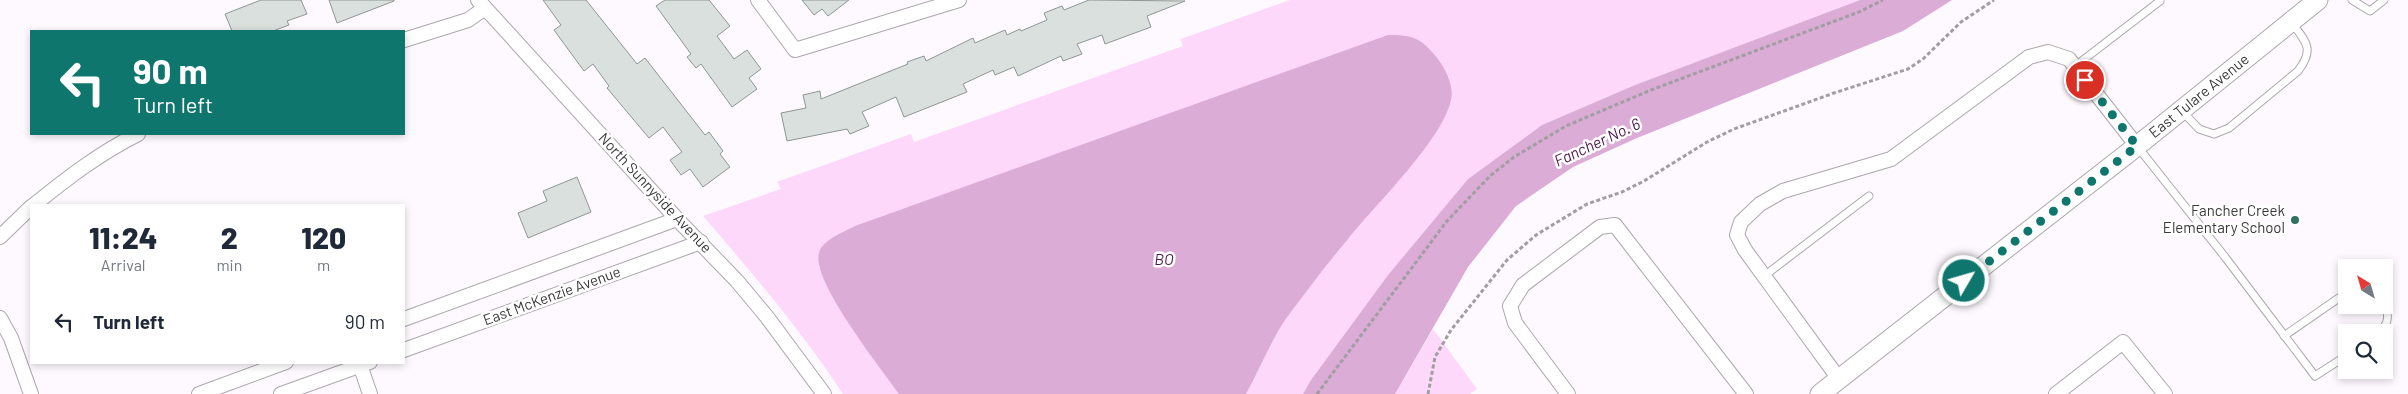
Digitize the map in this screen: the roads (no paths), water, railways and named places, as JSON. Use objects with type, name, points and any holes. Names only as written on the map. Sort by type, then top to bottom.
[{"type":"street","points":[[758,0],[796,50],[959,0]]},
{"type":"street","name":"East Tulare Avenue","points":[[1820,394],[2137,146],[2318,0]]},
{"type":"street","points":[[405,40],[468,20],[482,4]]},
{"type":"street","name":"North Sunnyside Avenue","points":[[482,4],[701,242],[767,317],[824,394]]},
{"type":"street","points":[[1839,379],[1764,276],[1738,235],[1741,222],[1760,204],[1782,191],[1891,159],[2029,57],[2048,52],[2068,59],[2137,146]]},
{"type":"street","points":[[35,204],[71,174],[114,146],[136,135]]},
{"type":"street","points":[[0,237],[30,209]]},
{"type":"street","name":"East McKenzie Avenue","points":[[405,319],[677,218]]},
{"type":"street","points":[[1568,394],[1515,323],[1510,306],[1523,285],[1600,227],[1615,225],[1746,394]]},
{"type":"street","name":"East McKenzie Avenue","points":[[405,350],[701,242]]},
{"type":"street","points":[[0,318],[5,340],[31,394]]},
{"type":"street","points":[[2056,394],[2123,342],[2165,394]]},
{"type":"street","points":[[199,394],[281,364]]},
{"type":"street","points":[[281,394],[363,364],[370,394]]},
{"type":"lane","points":[[2352,0],[2370,11],[2384,0]]},
{"type":"lane","points":[[2074,66],[2160,1]]},
{"type":"lane","points":[[2181,110],[2199,129],[2214,134],[2229,128],[2298,71],[2307,60],[2308,46],[2291,21]]},
{"type":"lane","points":[[2137,146],[2316,376],[2338,361]]},
{"type":"lane","points":[[1764,276],[1868,196]]},
{"type":"lane","points":[[2284,336],[2338,299]]},
{"type":"water","name":"Fancher No. 6","points":[[1860,0],[1952,0],[1903,31],[1637,138],[1573,167],[1516,206],[1468,267],[1395,394],[1303,394],[1311,380],[1388,275],[1468,179],[1542,125],[1635,85]]},
{"type":"water","name":"BO","points":[[1388,35],[1407,36],[1418,40],[1431,51],[1443,66],[1452,92],[1445,116],[1422,153],[1340,249],[1285,320],[1269,347],[1246,394],[899,394],[849,324],[826,283],[819,266],[821,248],[834,237],[855,226]]},
{"type":"place","name":"Fancher Creek Elementary School","points":[[2295,220]]}]
